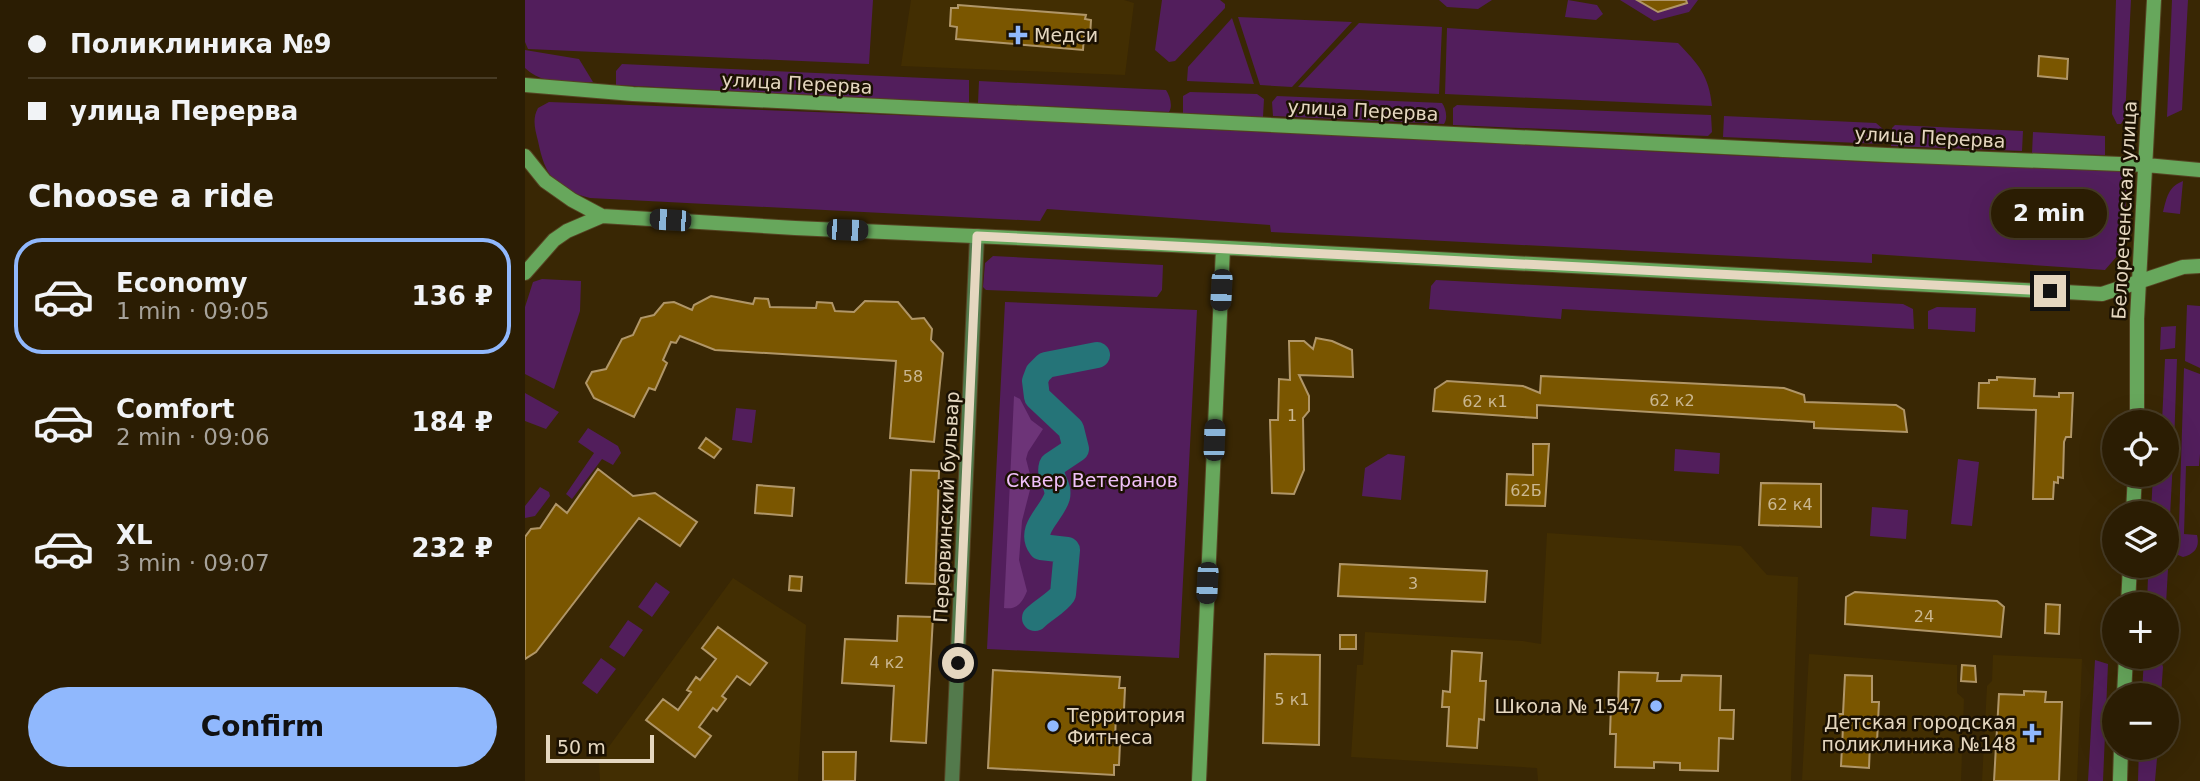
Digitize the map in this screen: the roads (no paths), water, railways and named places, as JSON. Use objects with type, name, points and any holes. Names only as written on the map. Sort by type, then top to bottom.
[{"type":"main road","name":"Белореченская улица","points":[[2137,410],[2137,319],[2154,0]]},
{"type":"main road","name":"улица Перерва","points":[[525,85],[603,93],[2146,165],[2200,170]]},
{"type":"main road","points":[[525,156],[545,181],[572,201],[602,216],[2102,294],[2183,267],[2200,266]]},
{"type":"main road","points":[[525,273],[554,240],[567,231],[602,216]]},
{"type":"main road","points":[[1199,781],[1223,248]]},
{"type":"main road","points":[[2120,781],[2121,760]]},
{"type":"street","name":"Перервинский бульвар","points":[[952,781],[977,236]]},
{"type":"waterway","points":[[1035,618],[1063,594],[1067,550],[1041,547],[1037,534],[1057,497],[1052,465],[1076,449],[1071,429],[1037,397],[1035,381],[1046,365],[1097,355]]},
{"type":"place","name":"Медси","points":[[1018,35]]},
{"type":"place","name":"Школа № 1547","points":[[1656,706]]},
{"type":"place","name":"Территория Фитнеса","points":[[1053,726]]},
{"type":"place","name":"Детская городская поликлиника №148","points":[[2032,733]]},
{"type":"park label","name":"Сквер Ветеранов","points":[[1092,480]]}]
